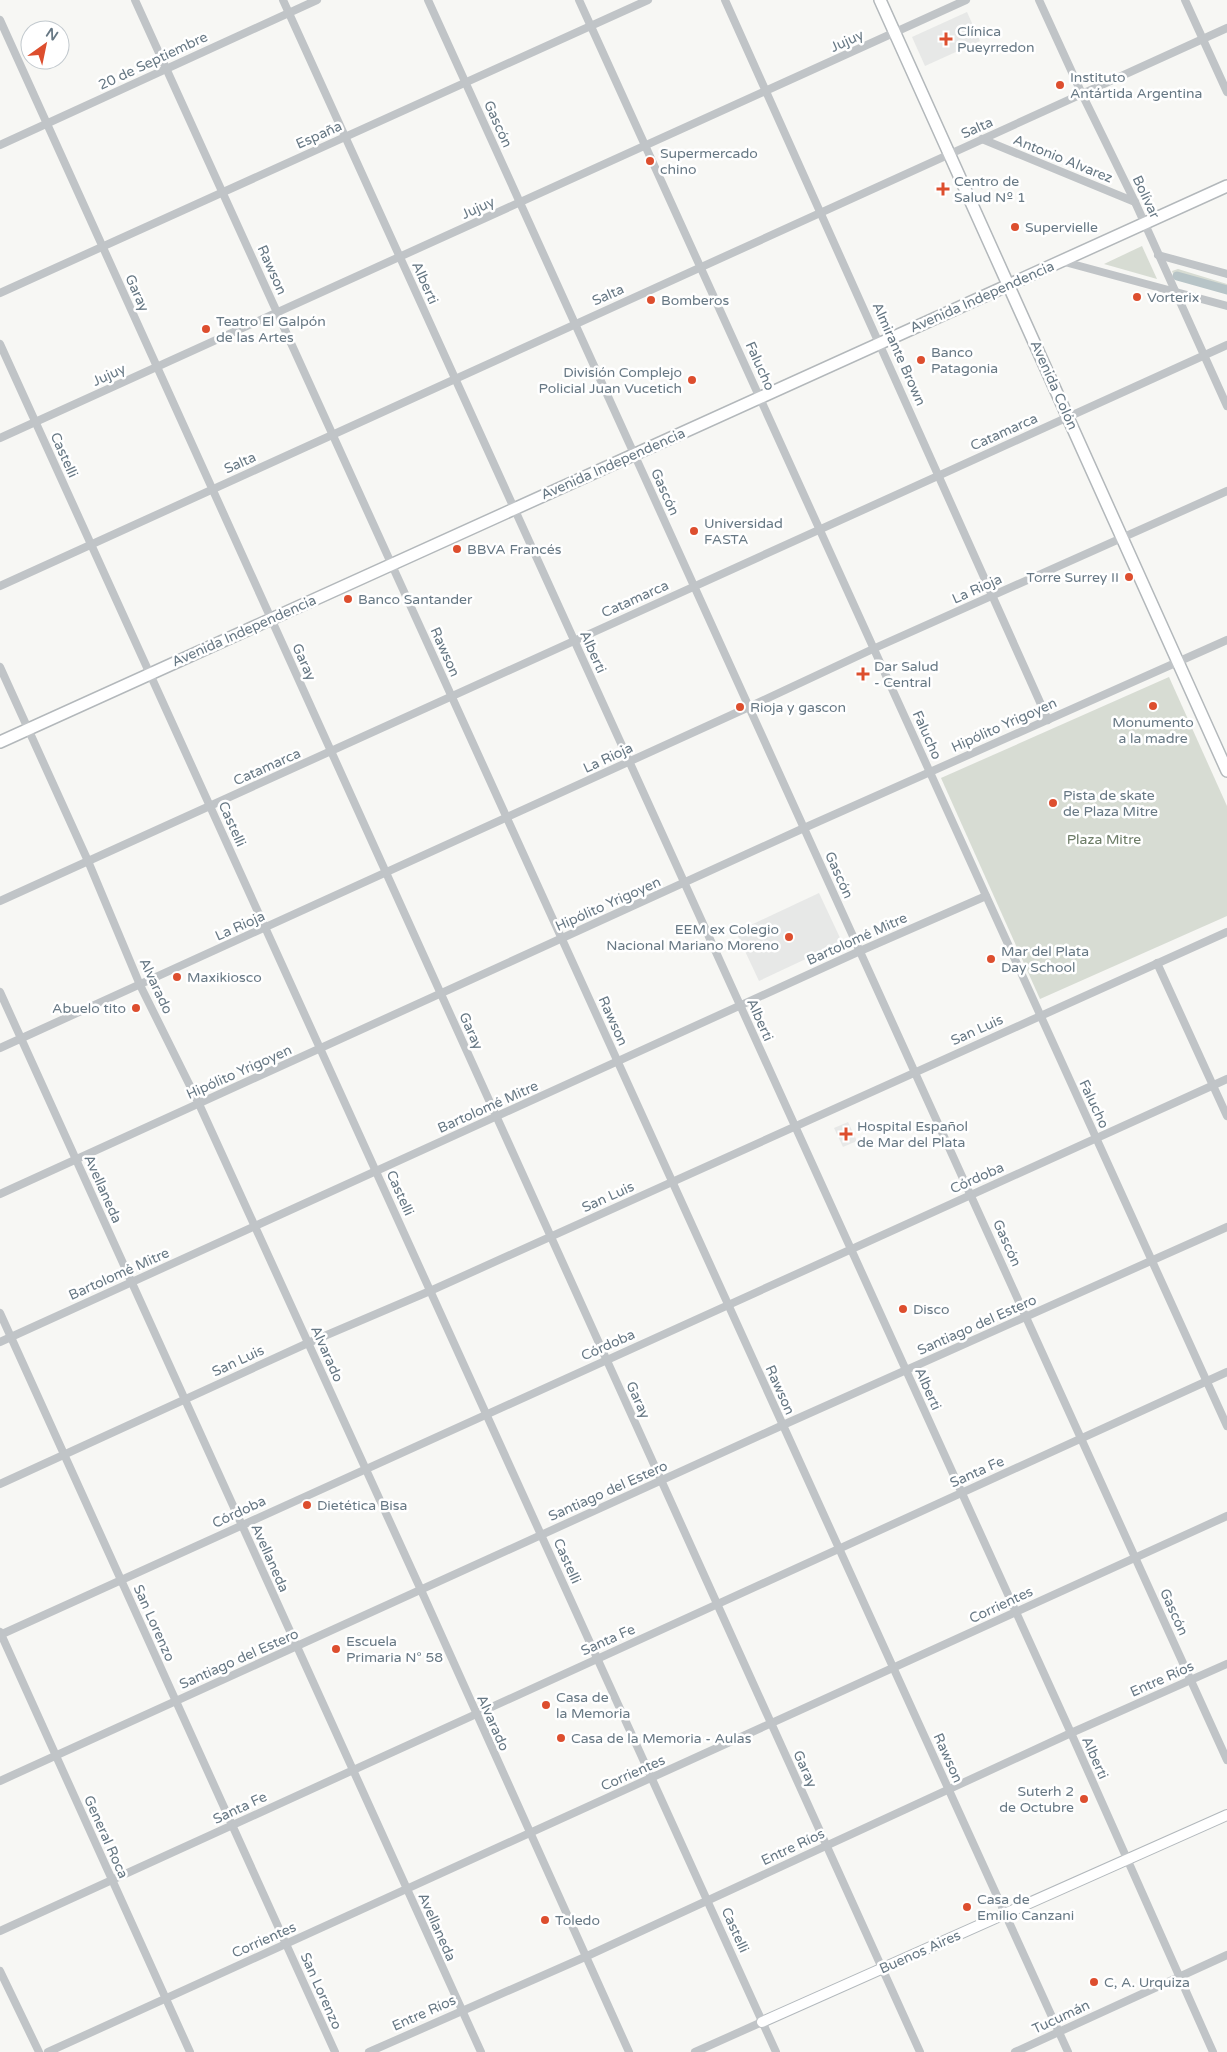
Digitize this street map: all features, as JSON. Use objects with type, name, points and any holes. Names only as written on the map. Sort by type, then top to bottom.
[{"type":"main road","name":"Avenida Colón","points":[[880,0],[1227,771]]},
{"type":"main road","name":"Avenida Independencia","points":[[0,742],[1227,186]]},
{"type":"street","name":"Rawson","points":[[135,0],[1068,2052]]},
{"type":"street","name":"Alberti","points":[[283,0],[1213,2052]]},
{"type":"street","name":"20 de Septiembre","points":[[0,145],[317,0]]},
{"type":"street","name":"Gascón","points":[[428,0],[1227,1760]]},
{"type":"street","name":"Falucho","points":[[579,0],[1227,1426]]},
{"type":"street","name":"España","points":[[0,292],[648,0]]},
{"type":"street","name":"Almirante Brown","points":[[725,0],[940,475],[1048,720]]},
{"type":"street","name":"Jujuy","points":[[0,438],[966,0]]},
{"type":"street","name":"Bolívar","points":[[1040,0],[1082,94],[1144,222],[1227,406]]},
{"type":"street","points":[[1185,0],[1227,92]]},
{"type":"street","name":"Garay","points":[[0,20],[920,2052]]},
{"type":"street","name":"Salta","points":[[0,586],[1227,28]]},
{"type":"street","name":"Antonio Alvarez","points":[[982,139],[1134,202]]},
{"type":"street","points":[[1158,255],[1227,274]]},
{"type":"street","points":[[1061,261],[1227,306]]},
{"type":"street","name":"Castelli","points":[[0,344],[776,2052]]},
{"type":"street","name":"Catamarca","points":[[0,901],[1227,345]]},
{"type":"street","name":"La Rioja","points":[[0,1048],[507,818],[874,648],[1227,491]]},
{"type":"street","name":"Hipólito Yrigoyen","points":[[0,1194],[804,828],[1227,640]]},
{"type":"street","name":"Alvarado","points":[[0,667],[88,861],[140,985],[199,1104],[255,1226],[629,2052]]},
{"type":"street","name":"Bartolomé Mitre","points":[[0,1342],[860,951],[986,896]]},
{"type":"street","name":"San Luis","points":[[0,1484],[308,1343],[551,1237],[1227,932]]},
{"type":"street","points":[[1157,962],[1227,1116]]},
{"type":"street","name":"Avellaneda","points":[[0,992],[480,2052]]},
{"type":"street","name":"Córdoba","points":[[0,1634],[1227,1078]]},
{"type":"street","name":"Santiago del Estero","points":[[0,1781],[782,1425],[1227,1226]]},
{"type":"street","name":"San Lorenzo","points":[[0,1313],[335,2052]]},
{"type":"street","name":"Santa Fe","points":[[0,1931],[1227,1372]]},
{"type":"street","name":"Corrientes","points":[[48,2052],[1227,1516]]},
{"type":"street","name":"General Roca","points":[[0,1634],[190,2052]]},
{"type":"street","name":"Entre Ríos","points":[[369,2052],[585,1957],[1070,1734],[1227,1664]]},
{"type":"street","name":"Buenos Aires","points":[[695,2052],[1227,1816]]},
{"type":"street","name":"Tucumán","points":[[1015,2052],[1227,1954]]},
{"type":"street","points":[[0,1971],[39,2052]]},
{"type":"shaded area","name":"Clínica Pueyrredon","points":[[967,12],[980,41],[925,66],[912,37]]},
{"type":"shaded area","name":"EEM ex Colegio Nacional Mariano Moreno","points":[[819,893],[842,942],[759,981],[736,932]]},
{"type":"shaded area","name":"Hospital Español de Mar del Plata","points":[[848,1122],[857,1141],[843,1147],[834,1128]]},
{"type":"green space","points":[[1142,246],[1157,279],[1104,264]]},
{"type":"green space","points":[[1178,269],[1227,284],[1227,292],[1174,276],[1172,271]]},
{"type":"green space","name":"Plaza Mitre","points":[[1169,677],[1227,806],[1227,916],[1040,999],[941,778]]},
{"type":"waterway","points":[[1177,276],[1227,290]]},
{"type":"place","name":"Clínica Pueyrredon","points":[[946,39]]},
{"type":"place","name":"Instituto Antártida Argentina","points":[[1060,85]]},
{"type":"place","name":"Supermercado chino","points":[[650,161]]},
{"type":"place","name":"Centro de Salud Nº 1","points":[[943,189]]},
{"type":"place","name":"Supervielle","points":[[1015,227]]},
{"type":"place","name":"Vorterix","points":[[1137,297]]},
{"type":"place","name":"Bomberos","points":[[651,300]]},
{"type":"place","name":"Teatro El Galpón de las Artes","points":[[206,329]]},
{"type":"place","name":"Banco Patagonia","points":[[921,360]]},
{"type":"place","name":"División Complejo Policial Juan Vucetich","points":[[692,380]]},
{"type":"place","name":"Universidad FASTA","points":[[694,531]]},
{"type":"place","name":"BBVA Francés","points":[[457,549]]},
{"type":"place","name":"Torre Surrey II","points":[[1129,577]]},
{"type":"place","name":"Banco Santander","points":[[348,599]]},
{"type":"place","name":"Dar Salud - Central","points":[[863,674]]},
{"type":"place","name":"Monumento a la madre","points":[[1153,706]]},
{"type":"place","name":"Rioja y gascon","points":[[740,707]]},
{"type":"place","name":"Pista de skate de Plaza Mitre","points":[[1053,803]]},
{"type":"place","name":"EEM ex Colegio Nacional Mariano Moreno","points":[[789,937]]},
{"type":"place","name":"Mar del Plata Day School","points":[[991,959]]},
{"type":"place","name":"Maxikiosco","points":[[177,977]]},
{"type":"place","name":"Abuelo tito","points":[[136,1008]]},
{"type":"place","name":"Hospital Español de Mar del Plata","points":[[846,1134]]},
{"type":"place","name":"Disco","points":[[903,1309]]},
{"type":"place","name":"Dietética Bisa","points":[[307,1505]]},
{"type":"place","name":"Escuela Primaria N° 58","points":[[336,1649]]},
{"type":"place","name":"Casa de la Memoria","points":[[546,1705]]},
{"type":"place","name":"Casa de la Memoria - Aulas","points":[[561,1738]]},
{"type":"place","name":"Suterh 2 de Octubre","points":[[1084,1799]]},
{"type":"place","name":"Casa de Emilio Canzani","points":[[967,1907]]},
{"type":"place","name":"Toledo","points":[[545,1920]]},
{"type":"place","name":"C, A. Urquiza","points":[[1094,1982]]}]
